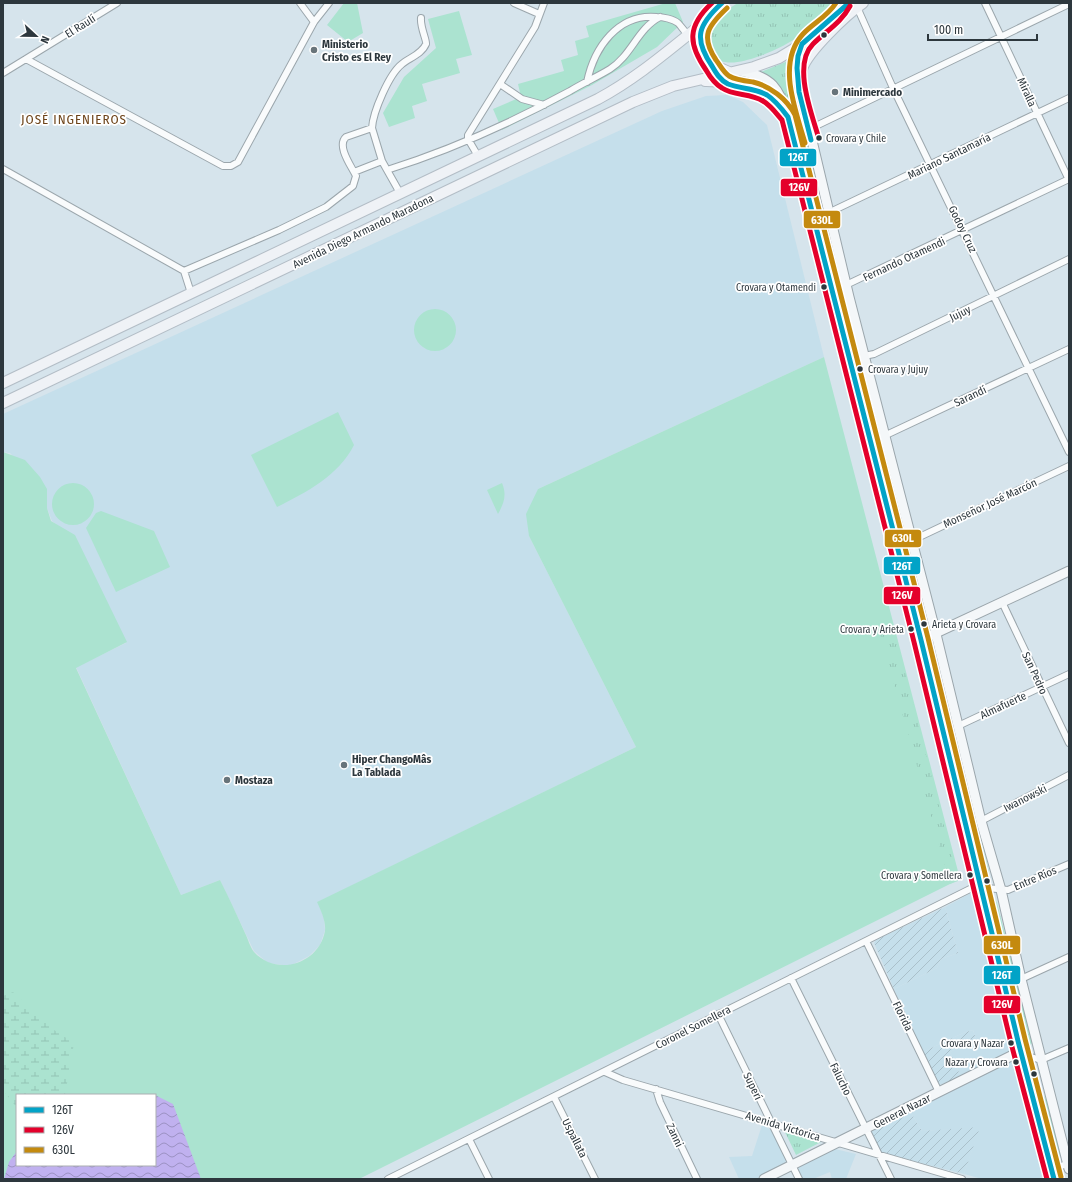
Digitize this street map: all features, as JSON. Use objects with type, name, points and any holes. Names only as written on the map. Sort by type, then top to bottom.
[{"type":"main road","name":"Avenida Diego Armando Maradona","points":[[3,383],[619,87],[648,68],[703,23],[722,3]]},
{"type":"main road","points":[[693,81],[727,77],[779,58],[802,44],[851,5]]},
{"type":"main road","points":[[800,91],[804,64],[840,22],[851,5]]},
{"type":"main road","points":[[703,23],[699,40],[702,55],[727,77]]},
{"type":"main road","points":[[802,44],[796,65],[800,91],[828,214],[936,634],[981,821],[1001,890],[1021,979],[1068,1165]]},
{"type":"main road","points":[[708,61],[718,75],[727,77],[769,96],[788,117]]},
{"type":"main road","points":[[741,71],[757,75],[775,85],[783,99],[921,640],[982,887],[1021,1054],[1052,1174]]},
{"type":"main road","name":"Avenida Diego Armando Maradona","points":[[3,403],[606,115],[655,93],[718,75]]},
{"type":"main road","points":[[921,640],[1069,571]]},
{"type":"main road","name":"General Nazar","points":[[764,1179],[1015,1054],[1021,1054]]},
{"type":"street","name":"El Raulí","points":[[3,74],[117,3]]},
{"type":"street","points":[[300,3],[314,22]]},
{"type":"street","points":[[26,59],[226,166],[238,162],[314,22],[329,3]]},
{"type":"street","points":[[514,3],[539,14]]},
{"type":"street","points":[[478,156],[468,139],[470,131],[535,27],[544,3]]},
{"type":"street","name":"Miralla","points":[[985,3],[1069,179]]},
{"type":"street","points":[[793,137],[1069,4]]},
{"type":"street","name":"Godoy Cruz","points":[[851,5],[894,88],[1069,452]]},
{"type":"street","points":[[587,82],[595,55],[614,31],[634,18],[643,16],[660,17],[678,23],[688,35]]},
{"type":"street","points":[[387,170],[437,154],[468,139],[503,126],[587,82],[613,67],[627,53],[647,26],[660,17]]},
{"type":"street","points":[[400,193],[382,161],[372,128],[373,115],[377,104],[398,68],[414,57],[426,44],[426,40],[420,26],[421,18]]},
{"type":"street","points":[[500,84],[522,99],[544,104]]},
{"type":"street","name":"Mariano Santamaría","points":[[828,214],[1069,98]]},
{"type":"street","points":[[184,271],[279,230],[326,207],[353,186],[356,176],[342,144],[343,140],[346,137],[372,128]]},
{"type":"street","points":[[354,172],[382,161]]},
{"type":"street","points":[[3,169],[184,271],[191,293]]},
{"type":"street","name":"Fernando Otamendi","points":[[846,285],[1069,179]]},
{"type":"street","name":"Jujuy","points":[[849,359],[864,358],[874,354],[1069,259]]},
{"type":"street","name":"Sarandí","points":[[870,441],[884,436],[1069,349]]},
{"type":"street","name":"Monseñor José Marcón","points":[[911,541],[1069,466]]},
{"type":"street","name":"San Pedro","points":[[1002,602],[1069,743]]},
{"type":"street","name":"Almafuerte","points":[[958,726],[1069,674]]},
{"type":"street","name":"Iwanowski","points":[[981,821],[1069,775]]},
{"type":"street","name":"Entre Ríos","points":[[1001,890],[1008,890],[1069,864]]},
{"type":"street","name":"Coronel Somellera","points":[[388,1179],[972,888],[982,887],[1001,890]]},
{"type":"street","name":"Florida","points":[[866,941],[939,1092]]},
{"type":"street","points":[[1021,979],[1069,957]]},
{"type":"street","name":"Falucho","points":[[791,978],[891,1179]]},
{"type":"street","name":"Superí","points":[[718,1014],[799,1179]]},
{"type":"street","points":[[1021,1054],[1041,1060],[1069,1048]]},
{"type":"street","name":"Avenida Victorica","points":[[605,1072],[623,1080],[656,1090],[962,1179]]},
{"type":"street","name":"Zanni","points":[[656,1090],[660,1102],[697,1179]]},
{"type":"street","name":"Uspallata","points":[[554,1097],[595,1179]]},
{"type":"street","points":[[469,1139],[489,1179]]},
{"type":"street","points":[[1052,1174],[1068,1165]]},
{"type":"shaded area","points":[[727,95],[743,102],[767,125],[824,357],[538,489],[529,536],[636,747],[318,902],[324,918],[325,930],[320,945],[309,956],[290,966],[268,963],[254,951],[220,880],[181,895],[76,667],[126,643],[61,528],[52,521],[47,508],[47,495],[10,453],[3,452],[3,414],[662,111],[706,96]]},
{"type":"shaded area","points":[[973,892],[977,893],[979,897],[1015,1046],[1012,1052],[961,1077],[950,1052],[976,1039],[973,1030],[963,1033],[923,1052],[894,989],[937,968],[941,959],[958,953],[945,907]]},
{"type":"shaded area","points":[[945,907],[958,953],[941,959],[937,968],[894,989],[874,943],[876,940]]},
{"type":"shaded area","points":[[973,1030],[976,1039],[950,1052],[961,1077],[939,1085],[923,1052],[963,1033]]},
{"type":"shaded area","points":[[1013,1059],[1019,1061],[1050,1179],[982,1179],[964,1174],[979,1128],[922,1131],[910,1111]]},
{"type":"shaded area","points":[[910,1111],[922,1131],[980,1127],[964,1174],[881,1153],[871,1134],[872,1130]]},
{"type":"shaded area","points":[[762,1125],[773,1131],[786,1161],[784,1164],[756,1179],[739,1179],[729,1157],[752,1156]]},
{"type":"shaded area","points":[[835,1149],[856,1154],[846,1179],[832,1179],[830,1172],[813,1179],[802,1179],[798,1171],[799,1167]]},
{"type":"green space","points":[[344,3],[357,3],[363,33],[348,42],[327,25]]},
{"type":"green space","points":[[666,3],[675,3],[683,22],[657,47],[592,85],[502,130],[493,109],[521,97],[518,84],[564,71],[561,60],[578,55],[575,41],[589,37],[586,26]]},
{"type":"green space","points":[[738,3],[837,3],[820,20],[791,42],[757,57],[733,62],[723,62],[716,59],[711,54],[706,38],[719,17]]},
{"type":"green space","points":[[459,11],[472,55],[456,59],[460,73],[422,84],[427,101],[412,106],[415,118],[389,127],[383,113],[404,77],[436,48],[428,19]]},
{"type":"green space","points":[[788,61],[803,125],[799,130],[795,128],[784,93],[772,78],[761,72]]},
{"type":"green space","points":[[801,138],[806,140],[818,187],[815,191],[810,189],[798,143]]},
{"type":"green space","points":[[818,210],[820,212],[834,272],[841,280],[854,333],[849,338],[816,213]]},
{"type":"green space","points":[[435,309],[450,315],[456,330],[450,345],[435,351],[420,345],[414,330],[420,315]]},
{"type":"green space","points":[[824,357],[960,879],[359,1179],[3,1179],[3,452],[25,460],[40,477],[47,489],[47,508],[51,521],[75,535],[127,642],[76,668],[181,895],[220,880],[254,952],[263,960],[274,964],[285,965],[296,963],[306,959],[315,952],[325,931],[323,916],[317,902],[636,747],[529,536],[526,514],[538,489]]},
{"type":"green space","points":[[857,365],[863,369],[878,427],[874,432],[872,431],[856,367]]},
{"type":"green space","points":[[338,412],[354,445],[347,456],[331,474],[321,482],[277,507],[251,455]]},
{"type":"green space","points":[[876,441],[879,442],[881,446],[927,624],[925,629],[922,625],[873,444]]},
{"type":"green space","points":[[69,483],[77,483],[88,489],[94,500],[94,508],[88,519],[77,525],[69,525],[58,519],[52,508],[52,500],[58,489]]},
{"type":"green space","points":[[502,483],[504,499],[498,514],[487,490]]},
{"type":"green space","points":[[101,511],[154,531],[170,567],[116,592],[86,528],[96,513]]},
{"type":"green space","points":[[894,629],[958,881],[950,884],[880,634]]},
{"type":"green space","points":[[930,651],[935,655],[989,871],[989,875],[986,877],[982,876],[927,653]]},
{"type":"green space","points":[[995,899],[997,903],[1033,1042],[1029,1047],[1024,1045],[988,906],[988,901]]},
{"type":"green space","points":[[13,992],[51,1028],[74,1043],[65,1094],[16,1094],[16,1107],[3,1090],[3,996]]},
{"type":"green space","points":[[1031,1058],[1035,1063],[1041,1091],[1047,1101],[1061,1155],[1058,1158],[1053,1157],[1051,1153],[1028,1063]]},
{"type":"green space","points":[[785,1132],[821,1142],[796,1155]]},
{"type":"water","points":[[156,1096],[173,1104],[201,1179],[4,1179],[9,1162],[16,1152],[16,1166],[156,1166]]},
{"type":"transit line","name":"126V","points":[[712,3],[704,11],[694,27],[693,43],[700,61],[711,78],[719,86],[727,91],[758,98],[771,107],[782,120],[914,642],[1011,1043],[1047,1179]]},
{"type":"transit line","name":"126T","points":[[722,3],[703,25],[700,40],[706,56],[717,74],[725,82],[733,86],[758,91],[767,95],[776,102],[788,117],[921,640],[1018,1041],[1054,1179]]},
{"type":"transit line","name":"630L","points":[[805,143],[790,87],[789,73],[791,59],[795,46],[803,34],[836,3]]},
{"type":"transit line","name":"126T","points":[[811,140],[799,92],[797,68],[798,56],[802,44],[849,3]]},
{"type":"transit line","name":"126V","points":[[819,139],[808,103],[804,77],[804,64],[807,53],[813,44],[838,22],[850,6]]},
{"type":"transit line","name":"630L","points":[[727,8],[715,20],[708,32],[708,44],[716,60],[729,76],[753,82],[772,90],[783,99],[795,115],[928,638],[1025,1039],[1061,1177]]},
{"type":"place","name":"Ministerio Cristo es El Rey","points":[[314,50]]},
{"type":"place","name":"Minimercado","points":[[835,92]]},
{"type":"place","name":"Crovara y Chile","points":[[819,138]]},
{"type":"place","name":"Crovara y Otamendi","points":[[824,287]]},
{"type":"place","name":"Crovara y Jujuy","points":[[860,369]]},
{"type":"place","name":"Arieta y Crovara","points":[[924,624]]},
{"type":"place","name":"Crovara y Arieta","points":[[911,629]]},
{"type":"place","name":"Hiper ChangoMâs La Tablada","points":[[344,765]]},
{"type":"place","name":"Mostaza","points":[[227,780]]},
{"type":"place","name":"Crovara y Somellera","points":[[970,875]]},
{"type":"place","name":"Crovara y Nazar","points":[[1011,1043]]},
{"type":"place","name":"Nazar y Crovara","points":[[1016,1062]]},
{"type":"district","name":"JOSÉ INGENIEROS","points":[[74,119]]}]
